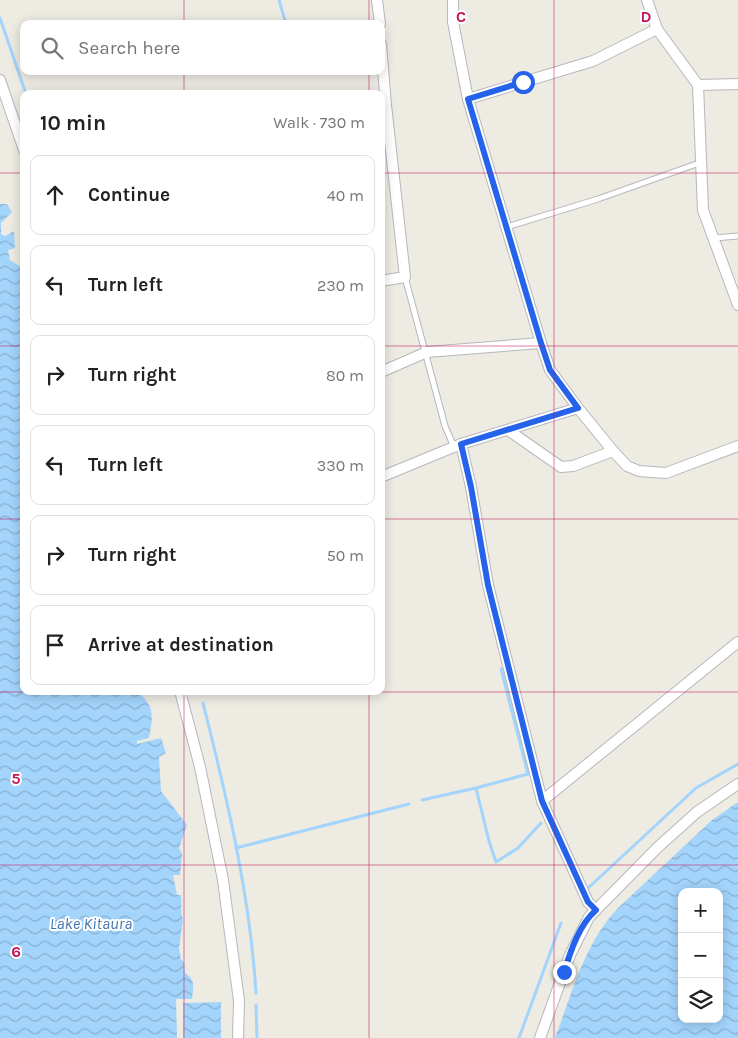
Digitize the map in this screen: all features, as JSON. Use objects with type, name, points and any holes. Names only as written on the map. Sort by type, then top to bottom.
[{"type":"street","points":[[377,0],[380,20]]},
{"type":"street","points":[[452,0],[453,22],[468,99],[550,370],[613,451],[627,466],[639,471],[666,473],[738,446]]},
{"type":"street","points":[[647,0],[657,29],[698,85],[703,210],[738,305]]},
{"type":"street","points":[[468,99],[593,61],[657,29]]},
{"type":"street","points":[[384,75],[385,90]]},
{"type":"street","points":[[0,80],[20,138]]},
{"type":"street","points":[[698,85],[738,84]]},
{"type":"street","points":[[385,93],[405,277],[385,280]]},
{"type":"street","points":[[385,370],[427,352],[541,343]]},
{"type":"street","points":[[385,475],[458,446],[578,408]]},
{"type":"street","points":[[508,430],[561,467],[573,466],[613,451]]},
{"type":"street","points":[[458,446],[471,487],[488,585],[542,801],[588,902],[596,910]]},
{"type":"street","points":[[542,801],[738,642]]},
{"type":"street","points":[[181,695],[200,767],[223,880],[239,1001],[238,1038]]},
{"type":"street","points":[[540,1038],[570,955],[589,917],[657,848],[691,818],[731,787],[738,784]]},
{"type":"lane","points":[[507,227],[598,199],[702,162]]},
{"type":"lane","points":[[714,238],[738,236]]},
{"type":"lane","points":[[405,277],[427,352],[445,426],[458,446]]},
{"type":"water","name":"Lake Kitaura","points":[[0,204],[7,204],[12,212],[1,223],[1,234],[5,236],[14,231],[15,248],[8,250],[10,260],[20,266],[20,695],[142,695],[150,707],[152,718],[149,738],[137,741],[137,744],[161,738],[166,753],[159,757],[161,791],[187,825],[179,848],[182,854],[180,875],[173,875],[177,895],[181,895],[183,919],[179,948],[181,960],[184,962],[185,973],[191,978],[193,987],[192,999],[176,999],[177,1038],[0,1038]]},
{"type":"water","points":[[738,802],[738,1038],[555,1038],[587,954],[617,909],[712,820]]},
{"type":"water","points":[[221,1002],[221,1038],[183,1038],[183,1003]]},
{"type":"waterway","points":[[279,0],[285,20]]},
{"type":"waterway","points":[[0,18],[25,90]]},
{"type":"waterway","points":[[422,800],[528,774],[501,669]]},
{"type":"waterway","points":[[203,703],[221,775],[243,883],[249,920],[256,993]]},
{"type":"waterway","points":[[586,890],[696,788],[738,764]]},
{"type":"waterway","points":[[476,788],[496,862],[518,848],[541,823]]},
{"type":"waterway","points":[[236,848],[409,804]]},
{"type":"waterway","points":[[519,1038],[561,923]]},
{"type":"waterway","points":[[256,1005],[257,1038]]},
{"type":"route","points":[[523,82],[468,99],[550,370],[578,408],[461,444],[471,487],[488,585],[542,801],[588,902],[596,910],[582,928],[564,972]]}]
